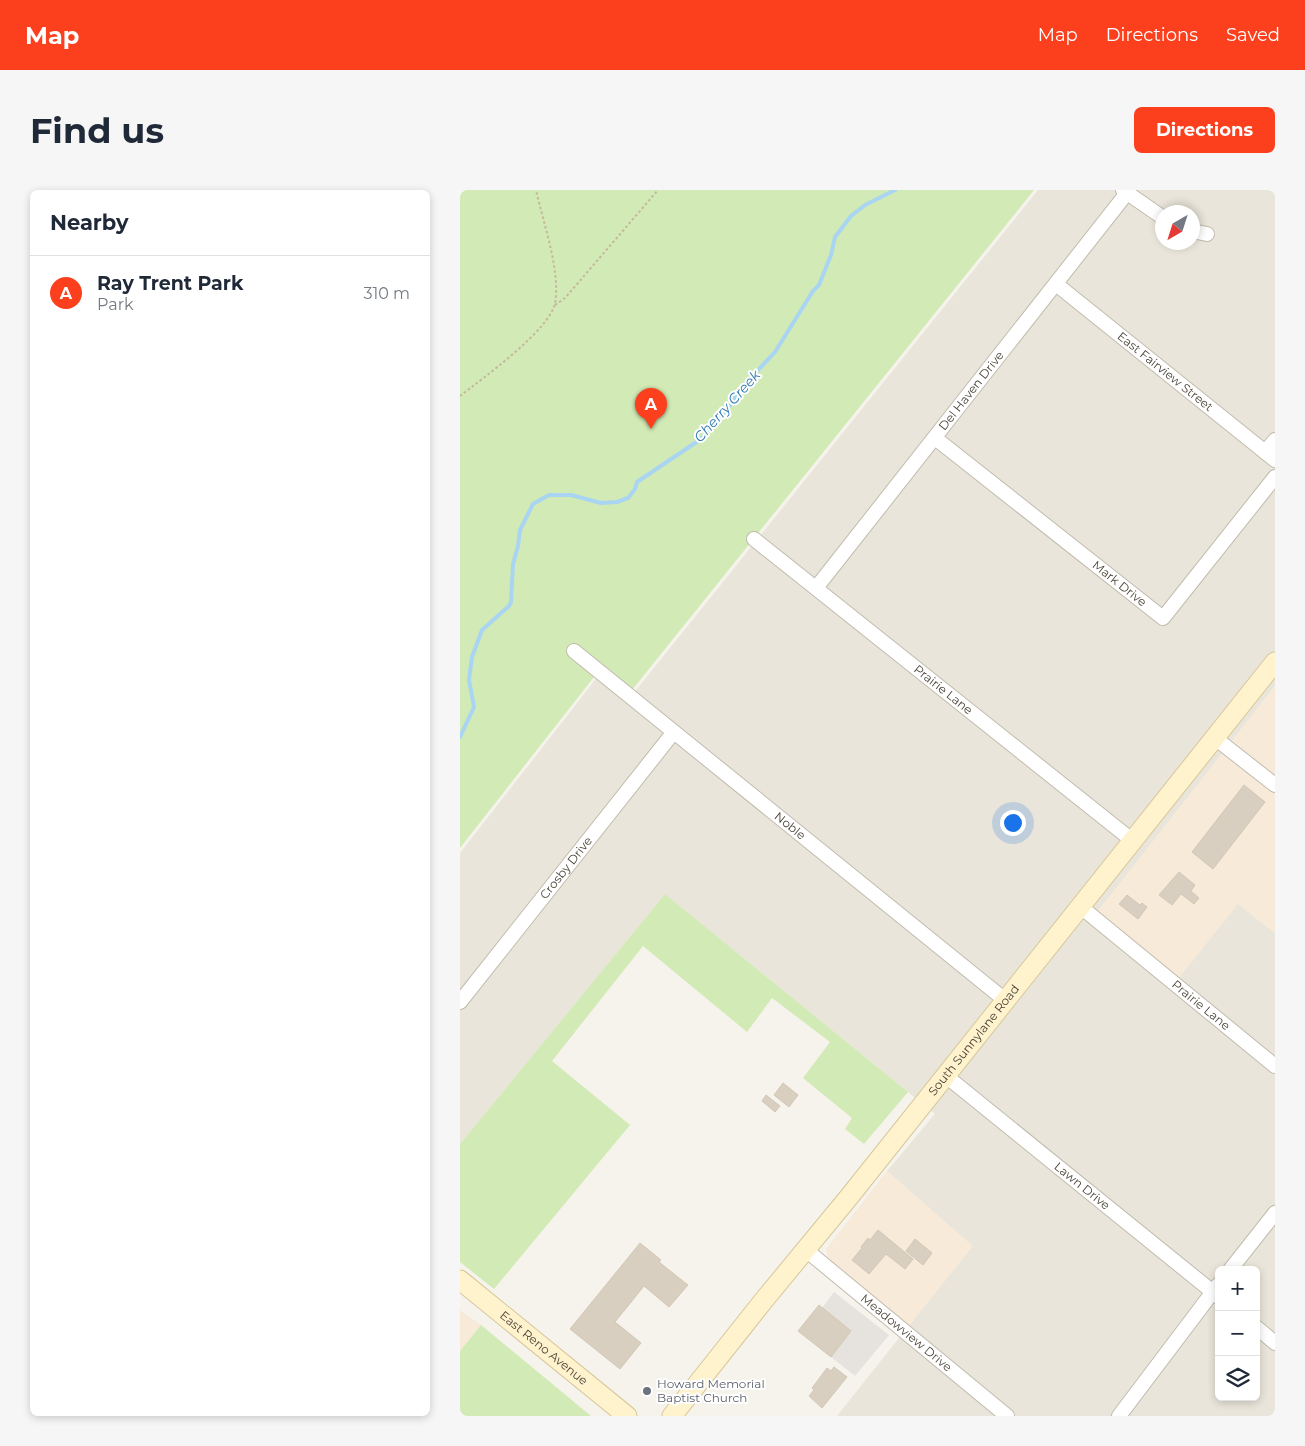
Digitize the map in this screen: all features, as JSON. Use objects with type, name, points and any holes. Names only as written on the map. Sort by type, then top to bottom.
[{"type":"main road","name":"South Sunnylane Road","points":[[672,1416],[946,1076],[1275,662]]},
{"type":"main road","name":"East Reno Avenue","points":[[460,1280],[627,1416]]},
{"type":"street","name":"Del Haven Drive","points":[[816,588],[1056,284],[1125,192],[1155,212]]},
{"type":"street","points":[[1200,233],[1207,234]]},
{"type":"street","name":"East Fairview Street","points":[[1056,284],[1270,456]]},
{"type":"street","name":"Mark Drive","points":[[935,438],[1163,618],[1275,477]]},
{"type":"street","points":[[1270,456],[1275,440]]},
{"type":"street","name":"Prairie Lane","points":[[754,539],[1133,841]]},
{"type":"street","name":"Noble","points":[[574,652],[1005,1000]]},
{"type":"street","name":"Crosby Drive","points":[[460,1002],[673,733]]},
{"type":"street","points":[[1215,738],[1275,785]]},
{"type":"street","name":"Prairie Lane","points":[[1081,907],[1275,1066]]},
{"type":"street","name":"Lawn Drive","points":[[946,1076],[1215,1289]]},
{"type":"street","points":[[1233,1266],[1275,1213]]},
{"type":"street","name":"Meadowview Drive","points":[[806,1250],[1007,1416]]},
{"type":"street","points":[[1119,1416],[1215,1294]]},
{"type":"street","points":[[1260,1331],[1275,1343]]},
{"type":"path","points":[[536,190],[557,278],[555,305]]},
{"type":"path","points":[[460,396],[521,348],[546,320],[555,305],[565,298],[658,190]]},
{"type":"shaded area","points":[[1038,190],[1273,190],[1275,192],[1275,686],[1222,754],[1238,904],[1275,933],[1275,1416],[837,1416],[972,1246],[887,1171],[935,1114],[665,894],[460,1144],[460,853],[602,671],[633,694]]},
{"type":"shaded area","points":[[1275,686],[1275,933],[1238,904],[1179,978],[1097,912]]},
{"type":"shaded area","points":[[887,1171],[973,1246],[908,1327],[831,1262],[827,1256],[826,1249]]},
{"type":"shaded area","points":[[834,1292],[889,1335],[855,1376],[831,1357],[851,1331],[822,1308]]},
{"type":"shaded area","points":[[460,1310],[481,1325],[460,1351]]},
{"type":"green space","points":[[460,190],[1034,190],[632,690],[601,668],[460,848]]},
{"type":"green space","points":[[665,894],[908,1092],[864,1144],[845,1129],[852,1118],[803,1078],[830,1042],[772,998],[747,1032],[643,946],[552,1061],[630,1125],[494,1289],[460,1262],[460,1144]]},
{"type":"green space","points":[[481,1325],[591,1416],[460,1416],[460,1351]]},
{"type":"building","points":[[1244,785],[1265,802],[1213,869],[1192,852]]},
{"type":"building","points":[[1179,872],[1195,885],[1191,891],[1199,898],[1194,904],[1181,894],[1172,905],[1159,895]]},
{"type":"building","points":[[1127,895],[1140,905],[1142,903],[1147,907],[1138,919],[1119,904]]},
{"type":"building","points":[[783,1083],[798,1095],[789,1107],[774,1095]]},
{"type":"building","points":[[766,1095],[780,1106],[775,1112],[762,1101]]},
{"type":"building","points":[[878,1230],[913,1259],[905,1269],[886,1254],[869,1274],[852,1260],[868,1238],[870,1240]]},
{"type":"building","points":[[915,1239],[932,1253],[923,1265],[906,1251]]},
{"type":"building","points":[[640,1243],[661,1260],[659,1262],[688,1285],[669,1307],[644,1286],[615,1322],[641,1343],[620,1369],[570,1329]]},
{"type":"building","points":[[819,1305],[851,1331],[831,1357],[798,1331]]},
{"type":"building","points":[[834,1367],[847,1377],[822,1408],[809,1396],[814,1390],[812,1388],[827,1368],[831,1371]]},
{"type":"waterway","name":"Cherry Creek","points":[[460,737],[474,707],[469,680],[472,657],[482,630],[511,602],[513,564],[520,530],[533,504],[549,495],[571,495],[601,503],[617,502],[628,498],[635,489],[637,482],[701,439],[732,403],[741,388],[775,352],[813,291],[819,285],[831,255],[835,237],[851,216],[865,205],[895,190]]},
{"type":"place","name":"Ray Trent Park","points":[[651,429]]},
{"type":"place","name":"Howard Memorial Baptist Church","points":[[647,1391]]}]
